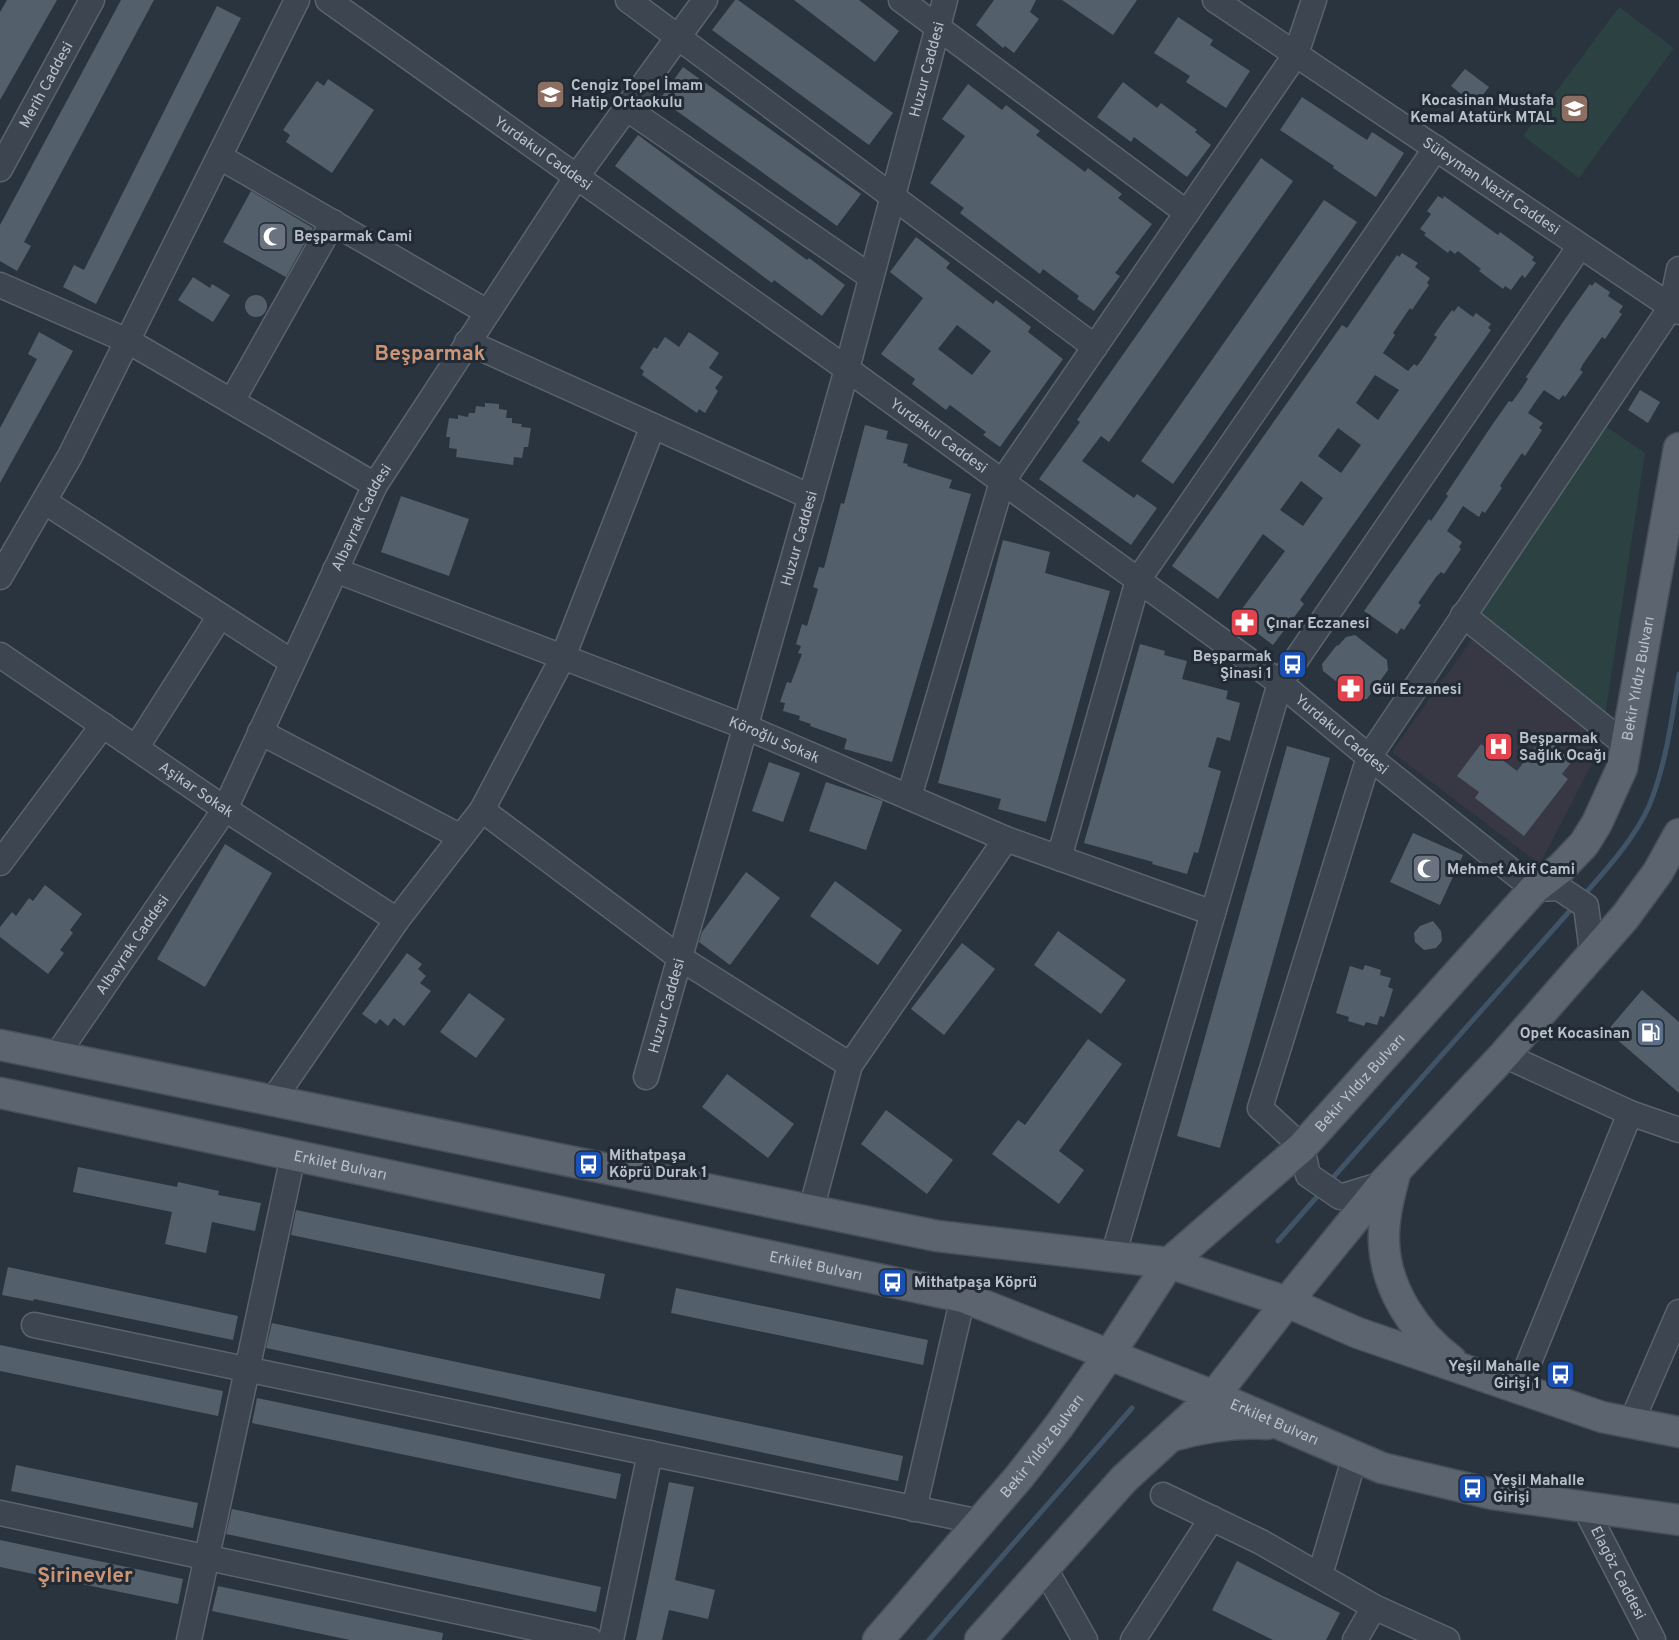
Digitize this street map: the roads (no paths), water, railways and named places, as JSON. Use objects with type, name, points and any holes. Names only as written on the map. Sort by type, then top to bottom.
[{"type":"main road","name":"Bekir Yıldız Bulvarı","points":[[878,1640],[1059,1426],[1169,1263],[1305,1161],[1584,844],[1622,768],[1679,448]]},
{"type":"main road","points":[[980,1640],[1124,1479],[1214,1396],[1287,1302],[1390,1177],[1504,1055],[1642,895],[1679,834]]},
{"type":"main road","points":[[0,1045],[937,1236],[1169,1263],[1287,1302],[1358,1333],[1602,1417],[1679,1432]]},
{"type":"main road","name":"Erkilet Bulvarı","points":[[0,1093],[963,1297],[1214,1396],[1382,1468],[1492,1494],[1679,1520]]},
{"type":"main road","points":[[1390,1177],[1384,1227],[1385,1256],[1391,1280],[1416,1325],[1430,1341],[1461,1368]]},
{"type":"main road","points":[[1170,1437],[1203,1427],[1229,1424],[1282,1425]]},
{"type":"street","name":"Merih Caddesi","points":[[0,169],[92,0]]},
{"type":"street","points":[[0,578],[70,456],[297,0]]},
{"type":"street","name":"Yurdakul Caddesi","points":[[328,0],[847,369],[1280,683],[1369,757],[1547,888],[1586,906],[1592,952]]},
{"type":"street","points":[[628,0],[1095,347]]},
{"type":"street","name":"Albayrak Caddesi","points":[[56,1056],[225,809],[375,485],[577,176],[705,0]]},
{"type":"street","points":[[901,0],[1187,213]]},
{"type":"street","name":"Huzur Caddesi","points":[[646,1077],[847,369],[945,0]]},
{"type":"street","name":"Süleyman Nazif Caddesi","points":[[1215,0],[1675,310]]},
{"type":"street","points":[[909,797],[1002,482],[1296,54],[1314,0]]},
{"type":"street","points":[[626,108],[871,277]]},
{"type":"street","points":[[1059,858],[1138,580],[1436,148]]},
{"type":"street","points":[[220,157],[487,312]]},
{"type":"street","points":[[232,401],[333,222]]},
{"type":"street","points":[[1113,1256],[1280,683],[1580,246]]},
{"type":"street","points":[[1390,1177],[1340,1197],[1305,1161],[1260,1108],[1369,757],[1463,615],[1675,310],[1679,269]]},
{"type":"street","points":[[0,285],[128,340],[375,485]]},
{"type":"street","points":[[467,342],[811,497]]},
{"type":"street","points":[[273,1100],[397,920],[482,810],[564,657],[653,426]]},
{"type":"street","points":[[45,502],[292,662]]},
{"type":"street","name":"Köroğlu Sokak","points":[[335,570],[746,727],[1006,839],[1213,913]]},
{"type":"street","points":[[1463,615],[1626,745]]},
{"type":"street","points":[[136,748],[220,616]]},
{"type":"street","name":"Aşikar Sokak","points":[[0,655],[225,809],[397,920]]},
{"type":"street","points":[[0,862],[103,725]]},
{"type":"street","points":[[260,732],[461,837]]},
{"type":"street","points":[[482,810],[680,958],[850,1065]]},
{"type":"street","points":[[811,1210],[850,1065],[1006,839]]},
{"type":"street","points":[[1504,1055],[1630,1113],[1679,1130]]},
{"type":"street","points":[[1519,1387],[1630,1113]]},
{"type":"street","points":[[189,1640],[293,1155]]},
{"type":"street","points":[[914,1509],[963,1297]]},
{"type":"street","points":[[1631,1423],[1679,1312]]},
{"type":"street","points":[[34,1325],[980,1522]]},
{"type":"street","points":[[611,1640],[650,1453]]},
{"type":"street","points":[[1320,1575],[1355,1456]]},
{"type":"street","points":[[1162,1495],[1262,1542],[1374,1607],[1448,1640]]},
{"type":"street","name":"Elagöz Caddesi","points":[[1584,1506],[1653,1640]]},
{"type":"street","points":[[0,1513],[590,1640]]},
{"type":"street","points":[[1133,1640],[1212,1518]]},
{"type":"street","points":[[1044,1567],[1085,1640]]},
{"type":"street","points":[[1355,1640],[1374,1607]]},
{"type":"waterway","points":[[1583,896],[1628,842],[1649,806],[1664,758],[1679,674]]},
{"type":"waterway","points":[[1330,1181],[1575,905]]},
{"type":"waterway","points":[[1278,1241],[1322,1191]]},
{"type":"waterway","points":[[929,1640],[1132,1408]]},
{"type":"place","name":"Cengiz Topel İmam Hatip Ortaokulu","points":[[550,94]]},
{"type":"place","name":"Kocasinan Mustafa Kemal Atatürk MTAL","points":[[1575,109]]},
{"type":"place","name":"Beşparmak Cami","points":[[273,236]]},
{"type":"place","name":"Çınar Eczanesi","points":[[1245,623]]},
{"type":"place","name":"Beşparmak Şinasi 1","points":[[1293,665]]},
{"type":"place","name":"Gül Eczanesi","points":[[1351,689]]},
{"type":"place","name":"Beşparmak Sağlık Ocağı","points":[[1498,747]]},
{"type":"place","name":"Mehmet Akif Cami","points":[[1426,869]]},
{"type":"place","name":"Opet Kocasinan","points":[[1651,1033]]},
{"type":"place","name":"Mithatpaşa Köprü Durak 1","points":[[588,1164]]},
{"type":"place","name":"Mithatpaşa Köprü","points":[[893,1282]]},
{"type":"place","name":"Yeşil Mahalle Girişi 1","points":[[1561,1375]]},
{"type":"place","name":"Yeşil Mahalle Girişi","points":[[1472,1489]]},
{"type":"district","name":"Beşparmak","points":[[430,353]]},
{"type":"district","name":"Şirinevler","points":[[85,1575]]}]
